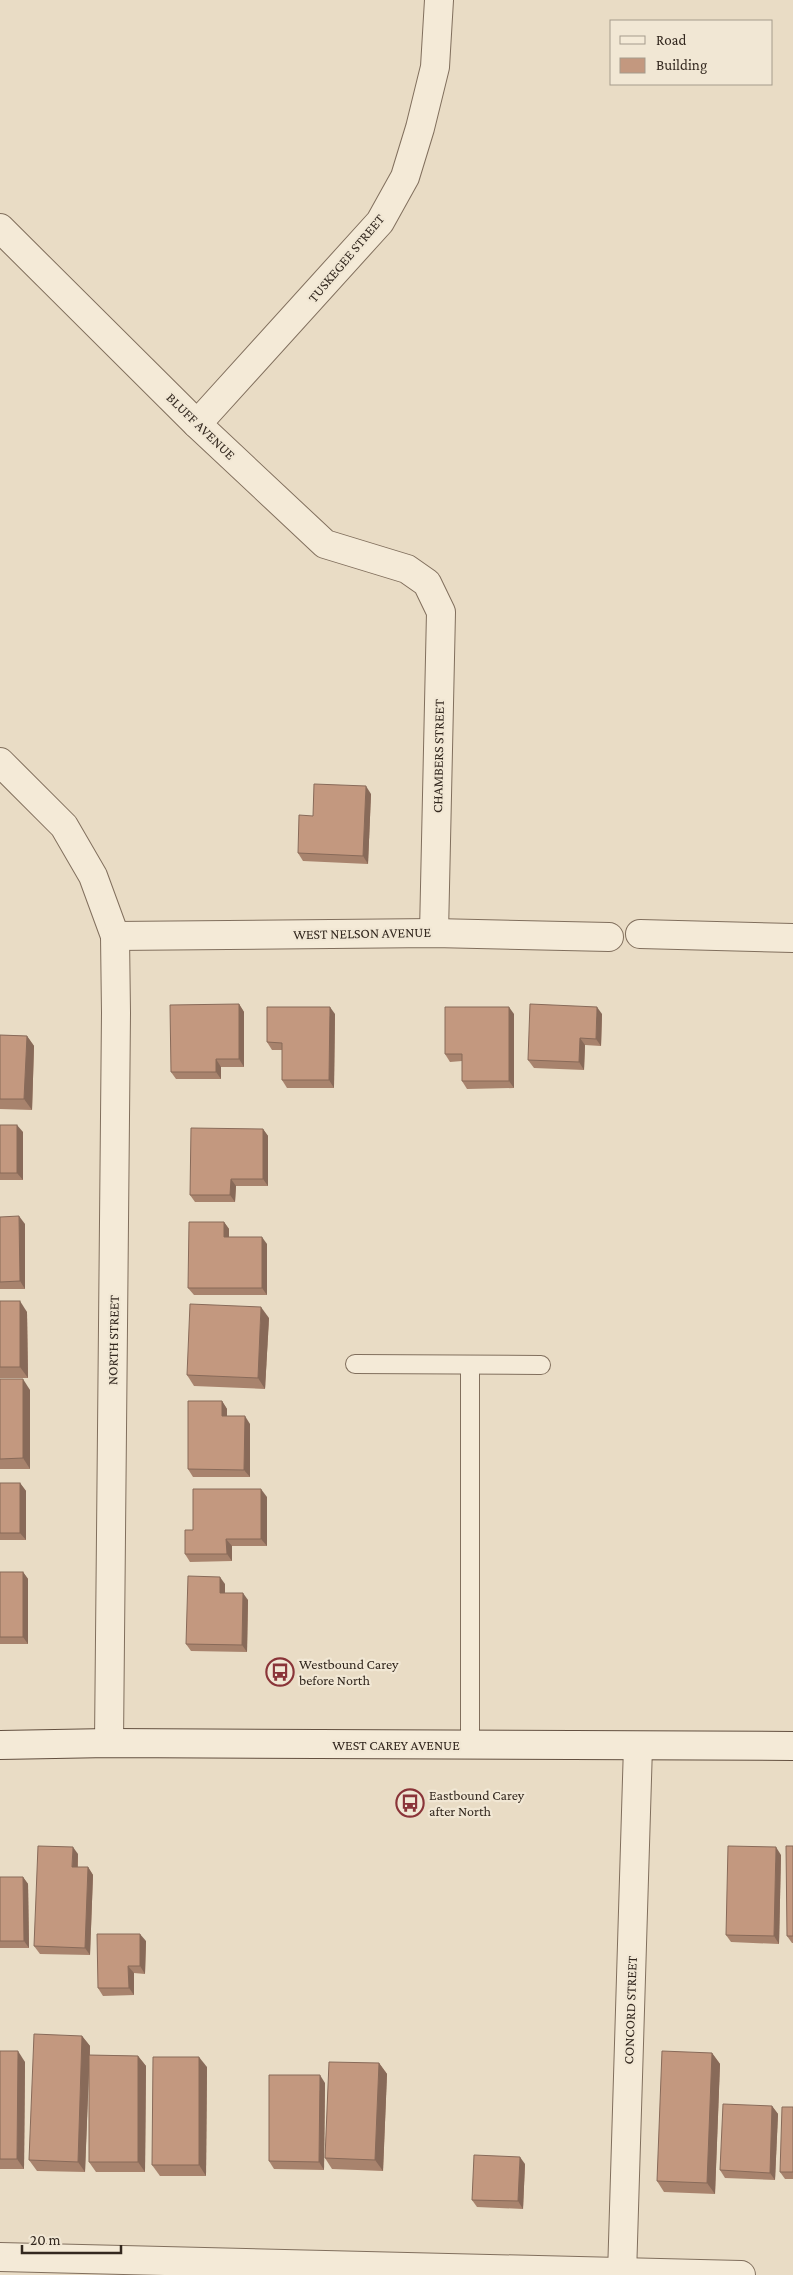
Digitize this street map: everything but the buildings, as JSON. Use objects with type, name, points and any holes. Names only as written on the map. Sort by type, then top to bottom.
[{"type":"street","name":"TUSKEGEE STREET","points":[[197,424],[328,281],[385,214],[406,177],[420,128],[435,67],[439,0]]},
{"type":"street","name":"BLUFF AVENUE","points":[[0,228],[197,424],[325,544],[408,569],[427,583]]},
{"type":"street","name":"CHAMBERS STREET","points":[[427,583],[441,612],[434,932]]},
{"type":"street","name":"NORTH STREET","points":[[0,762],[64,826],[93,876],[114,936],[116,1013],[109,1743]]},
{"type":"street","name":"WEST NELSON AVENUE","points":[[114,936],[434,932],[609,937]]},
{"type":"street","points":[[640,934],[793,938]]},
{"type":"street","name":"WEST CAREY AVENUE","points":[[0,1745],[109,1743],[793,1746]]},
{"type":"street","name":"CONCORD STREET","points":[[622,2274],[638,1746]]},
{"type":"street","points":[[0,2257],[622,2274],[741,2275]]},
{"type":"lane","points":[[355,1364],[541,1365]]},
{"type":"lane","points":[[470,1365],[470,1745]]},
{"type":"place","name":"Westbound Carey before North","points":[[280,1672]]},
{"type":"place","name":"Eastbound Carey after North","points":[[410,1803]]}]
